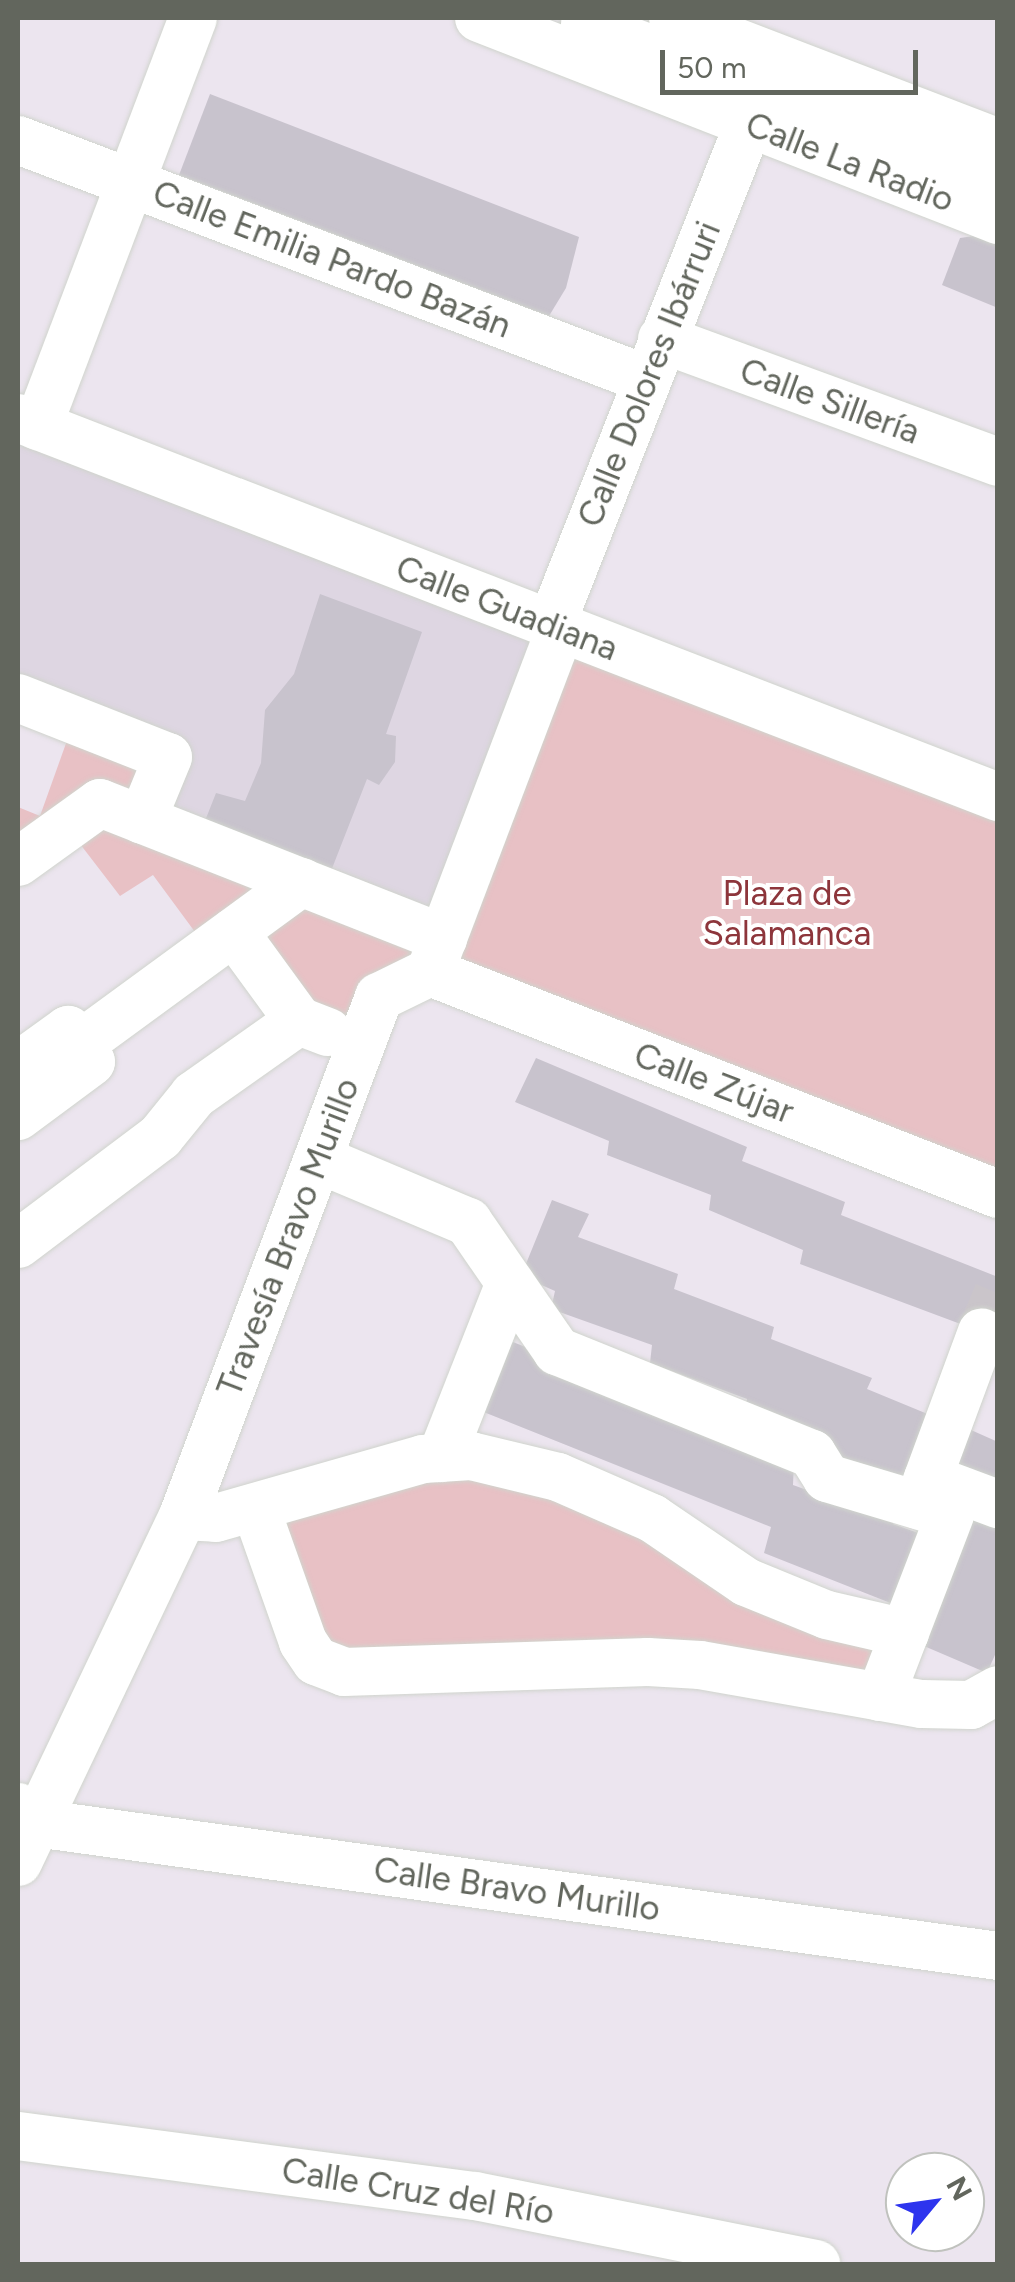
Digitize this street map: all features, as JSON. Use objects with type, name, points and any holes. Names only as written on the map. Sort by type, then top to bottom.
[{"type":"street","points":[[28,422],[133,184],[193,18]]},
{"type":"street","name":"Calle La Radio","points":[[479,18],[998,220]]},
{"type":"street","points":[[569,18],[998,182]]},
{"type":"street","points":[[673,18],[998,142]]},
{"type":"street","name":"Calle Dolores Ibárruri","points":[[556,627],[654,359],[748,123]]},
{"type":"street","name":"Calle Emilia Pardo Bazán","points":[[18,140],[133,184],[654,359]]},
{"type":"street","name":"Calle Sillería","points":[[654,359],[998,462]]},
{"type":"street","name":"Calle Guadiana","points":[[28,422],[998,797]]},
{"type":"street","points":[[437,955],[556,627]]},
{"type":"street","points":[[18,698],[168,758],[142,820]]},
{"type":"street","name":"Calle Zújar","points":[[18,862],[100,803],[302,882],[437,955],[998,1194]]},
{"type":"street","points":[[80,1046],[302,882]]},
{"type":"street","points":[[234,932],[299,1022],[362,1044]]},
{"type":"street","name":"Travesía Bravo Murillo","points":[[24,1830],[182,1516],[380,997],[437,955]]},
{"type":"street","points":[[18,1244],[160,1137],[194,1095],[299,1022]]},
{"type":"street","points":[[18,1066],[68,1030],[91,1062],[18,1116]]},
{"type":"street","points":[[318,1158],[468,1222],[557,1351],[812,1454],[827,1478],[932,1500],[998,1504]]},
{"type":"street","points":[[441,1458],[510,1284]]},
{"type":"street","points":[[880,1697],[905,1633],[932,1500],[982,1332]]},
{"type":"street","points":[[182,1516],[256,1509],[441,1458],[470,1456],[558,1477],[652,1518],[746,1582],[827,1615],[905,1633]]},
{"type":"street","points":[[256,1509],[303,1642],[316,1661],[344,1672],[648,1662],[880,1697],[971,1704],[998,1690]]},
{"type":"street","name":"Calle Bravo Murillo","points":[[24,1830],[998,1956]]},
{"type":"street","name":"Calle Cruz del Río","points":[[18,2136],[475,2196],[816,2264]]},
{"type":"shaded area","points":[[18,418],[561,628],[443,938],[142,820],[167,757],[18,698]]},
{"type":"green space","name":"Plaza de Salamanca","points":[[561,628],[997,797],[997,1194],[430,972],[361,1044],[234,933],[209,951],[153,875],[120,896],[67,827],[18,862],[18,807],[40,816],[74,721],[168,757],[142,819],[443,937]]},
{"type":"green space","points":[[471,1456],[905,1633],[849,1692],[344,1672],[256,1509]]},
{"type":"building","points":[[210,94],[579,237],[566,288],[549,316],[179,175]]},
{"type":"building","points":[[974,236],[998,245],[998,308],[942,285],[960,238]]},
{"type":"building","points":[[320,594],[422,632],[386,734],[396,736],[395,762],[379,785],[367,779],[331,871],[203,826],[216,793],[245,801],[261,763],[265,710],[294,674]]},
{"type":"building","points":[[536,1058],[747,1147],[742,1161],[845,1202],[841,1215],[998,1277],[998,1338],[800,1264],[803,1250],[709,1210],[711,1195],[607,1155],[609,1141],[515,1102]]},
{"type":"building","points":[[552,1200],[589,1214],[578,1237],[678,1274],[674,1289],[774,1327],[771,1339],[872,1378],[867,1389],[930,1415],[909,1484],[870,1482],[744,1413],[747,1399],[650,1363],[652,1345],[551,1309],[555,1291],[521,1276]]},
{"type":"building","points":[[503,1338],[732,1430],[794,1463],[793,1485],[857,1508],[896,1513],[893,1524],[924,1535],[898,1606],[764,1553],[771,1527],[471,1407]]},
{"type":"building","points":[[971,1430],[998,1442],[998,1485],[957,1467]]},
{"type":"building","points":[[974,1510],[998,1520],[998,1648],[987,1673],[924,1646]]},
{"type":"tunnel","points":[[982,1332],[998,1293]]}]
